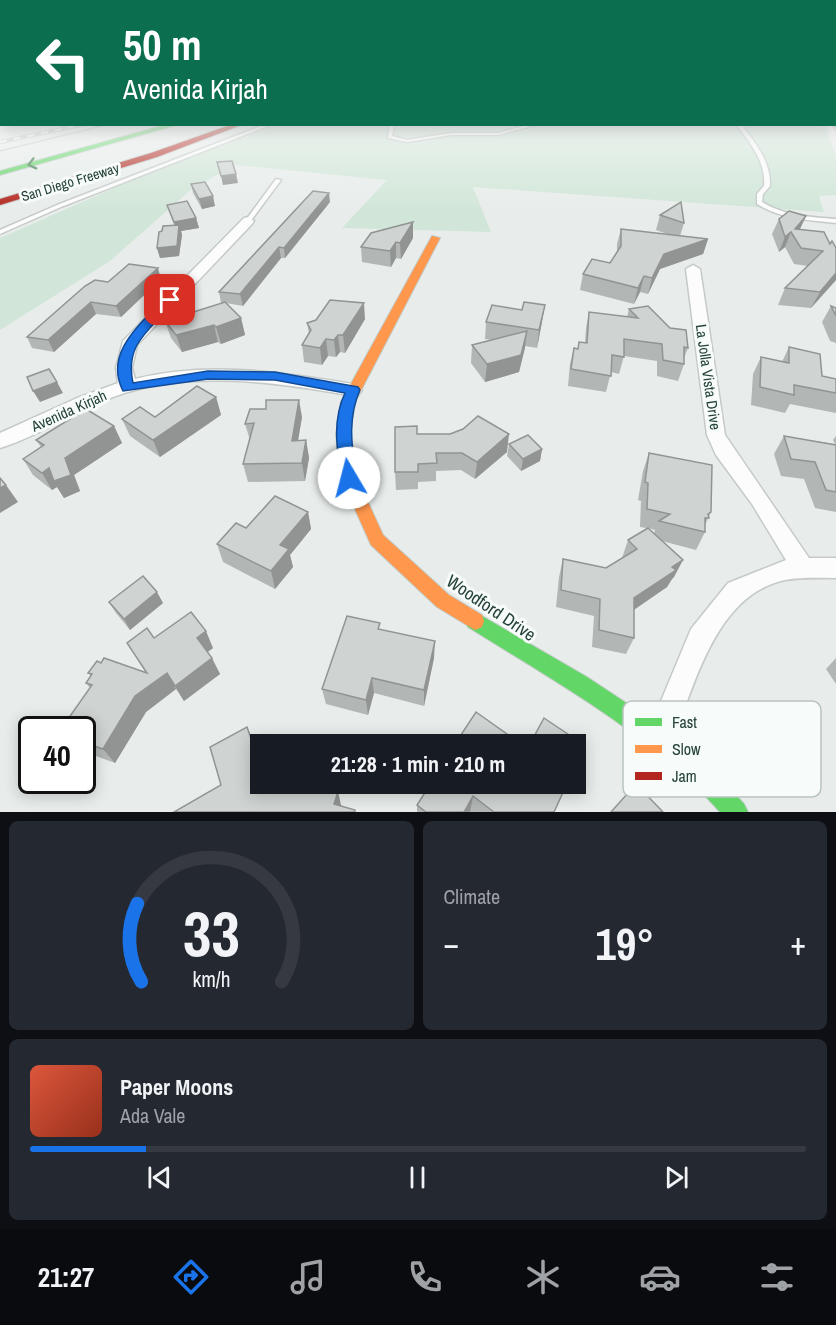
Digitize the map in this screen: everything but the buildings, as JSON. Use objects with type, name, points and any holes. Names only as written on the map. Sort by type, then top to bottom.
[{"type":"main road","points":[[0,173],[138,135]]},
{"type":"main road","name":"San Diego Freeway","points":[[0,186],[162,135]]},
{"type":"main road","name":"San Diego Freeway","points":[[0,202],[154,155],[210,135]]},
{"type":"main road","points":[[0,217],[154,155]]},
{"type":"main road","name":"Woodford Drive","points":[[435,238],[348,402],[343,435],[349,478],[377,540],[443,601],[623,714]]},
{"type":"main road","name":"Woodford Drive","points":[[724,797],[736,812]]},
{"type":"street","points":[[128,388],[124,368],[129,344],[248,221]]},
{"type":"street","name":"La Jolla Vista Drive","points":[[693,269],[716,435],[723,450],[759,498],[802,568]]},
{"type":"street","name":"Avenida Kirjah","points":[[0,441],[110,392],[208,375],[275,376],[353,390]]},
{"type":"street","points":[[674,701],[700,637],[736,591],[780,572],[802,568],[836,568]]},
{"type":"lane","points":[[0,232],[59,206],[243,135]]},
{"type":"lane","points":[[390,135],[390,137],[407,141],[445,135]]},
{"type":"lane","points":[[746,135],[758,152],[766,171],[767,186],[760,194],[759,203],[771,211],[792,217],[836,221]]},
{"type":"lane","points":[[248,221],[278,180]]},
{"type":"green space","points":[[246,135],[829,135],[836,156],[836,195],[819,196],[824,212],[473,187],[491,232],[342,228],[387,180],[236,165],[194,187],[110,261],[0,330],[0,238],[178,160]]},
{"type":"tram line","points":[[0,151],[66,135]]},
{"type":"railway","points":[[0,142],[34,135]]},
{"type":"traffic: fast","points":[[0,173],[138,135]]},
{"type":"traffic: fast","points":[[475,621],[623,713]]},
{"type":"traffic: fast","points":[[722,797],[736,812]]},
{"type":"traffic: slow","points":[[435,238],[348,402],[343,435],[349,478],[377,540],[443,601],[475,621]]},
{"type":"traffic: jam","points":[[0,202],[154,155],[210,135]]},
{"type":"route","points":[[170,300],[129,344],[124,368],[128,388],[155,381],[208,375],[275,376],[353,390],[348,402],[343,435],[349,478]]}]
